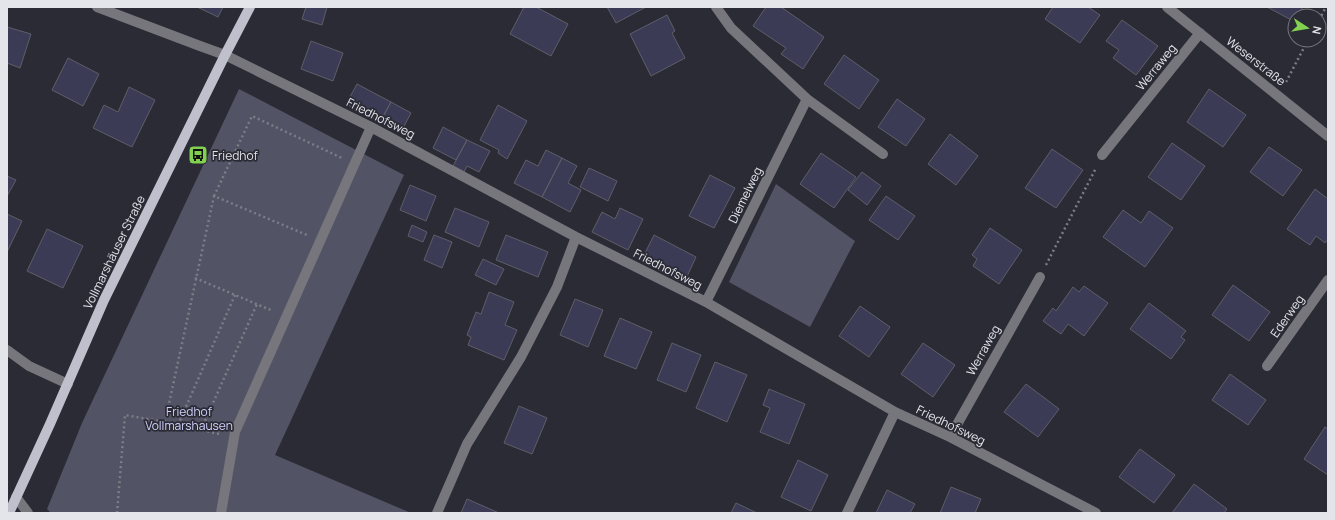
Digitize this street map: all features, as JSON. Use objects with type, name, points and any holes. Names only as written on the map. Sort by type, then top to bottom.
[{"type":"main road","name":"Vollmarshäuser Straße","points":[[9,513],[68,384],[104,300],[225,54],[250,7]]},
{"type":"street","name":"Friedhofsweg","points":[[97,7],[225,54],[371,126],[576,237],[706,302],[895,412],[950,437],[1096,513]]},
{"type":"street","points":[[716,7],[731,28],[807,99],[883,154]]},
{"type":"street","name":"Weserstraße","points":[[1167,7],[1279,95],[1328,136]]},
{"type":"street","name":"Werraweg","points":[[1102,155],[1200,33]]},
{"type":"street","name":"Diemelweg","points":[[706,302],[807,99]]},
{"type":"street","points":[[222,513],[236,432],[371,126]]},
{"type":"street","points":[[437,513],[467,444],[521,357],[557,287],[576,237]]},
{"type":"street","name":"Werraweg","points":[[950,437],[1040,277]]},
{"type":"street","name":"Ederweg","points":[[1267,366],[1328,280]]},
{"type":"street","points":[[7,350],[29,366],[68,384]]},
{"type":"street","points":[[847,513],[895,412]]},
{"type":"street","points":[[16,497],[28,513]]},
{"type":"path","points":[[1279,95],[1304,48]]},
{"type":"path","points":[[165,422],[214,196],[252,116],[354,164]]},
{"type":"path","points":[[1040,277],[1102,155]]},
{"type":"path","points":[[214,196],[320,240]]},
{"type":"path","points":[[196,278],[287,317]]},
{"type":"path","points":[[178,425],[235,295]]},
{"type":"path","points":[[202,430],[257,304]]},
{"type":"path","points":[[117,513],[125,415],[165,422],[234,438]]},
{"type":"green space","name":"Friedhof Vollmarshausen","points":[[239,89],[404,175],[275,455],[411,513],[51,513],[47,509],[82,423]]},
{"type":"green space","points":[[776,184],[855,241],[810,327],[729,282]]},
{"type":"building","points":[[197,7],[223,7],[218,17]]},
{"type":"building","points":[[306,7],[327,7],[322,25],[302,19]]},
{"type":"building","points":[[524,7],[536,7],[568,24],[551,56],[510,34]]},
{"type":"building","points":[[607,7],[646,7],[616,23]]},
{"type":"building","points":[[766,7],[781,7],[824,37],[803,69],[781,54],[786,48],[753,26]]},
{"type":"building","points":[[1053,7],[1088,7],[1100,15],[1080,43],[1045,19]]},
{"type":"building","points":[[1267,7],[1303,7],[1287,8],[1287,18]]},
{"type":"building","points":[[667,15],[675,31],[672,33],[685,58],[651,76],[630,34]]},
{"type":"building","points":[[1122,20],[1158,46],[1136,75],[1113,58],[1119,50],[1106,41]]},
{"type":"building","points":[[7,27],[31,34],[20,68],[7,63]]},
{"type":"building","points":[[311,41],[343,53],[333,81],[301,69]]},
{"type":"building","points":[[844,55],[879,80],[859,109],[824,84]]},
{"type":"building","points":[[68,58],[99,74],[83,106],[52,90]]},
{"type":"building","points":[[357,84],[391,102],[380,122],[346,104]]},
{"type":"building","points":[[129,87],[155,100],[132,147],[93,128],[104,105],[118,112]]},
{"type":"building","points":[[1209,89],[1246,115],[1223,147],[1187,122]]},
{"type":"building","points":[[897,99],[925,119],[906,146],[878,127]]},
{"type":"building","points":[[391,102],[411,113],[401,132],[380,122]]},
{"type":"building","points":[[498,105],[527,121],[507,159],[498,153],[499,150],[480,140]]},
{"type":"building","points":[[443,127],[467,140],[456,160],[433,148]]},
{"type":"building","points":[[950,134],[978,156],[956,185],[928,164]]},
{"type":"building","points":[[467,140],[490,151],[479,172],[467,166],[464,172],[453,166]]},
{"type":"building","points":[[1172,143],[1205,166],[1181,200],[1148,177]]},
{"type":"building","points":[[1269,147],[1302,170],[1283,196],[1250,172]]},
{"type":"building","points":[[1052,149],[1083,170],[1056,208],[1025,188]]},
{"type":"building","points":[[546,150],[562,158],[542,197],[514,183],[526,160],[538,166]]},
{"type":"building","points":[[821,153],[856,177],[834,208],[800,184]]},
{"type":"building","points":[[562,158],[577,166],[568,183],[581,190],[570,212],[542,197]]},
{"type":"building","points":[[589,168],[617,181],[608,201],[580,187]]},
{"type":"building","points":[[862,172],[881,186],[867,205],[848,190]]},
{"type":"building","points":[[710,175],[735,188],[714,228],[689,216]]},
{"type":"building","points":[[7,176],[16,180],[7,196]]},
{"type":"building","points":[[410,185],[436,196],[426,221],[400,210]]},
{"type":"building","points":[[1315,189],[1328,199],[1328,239],[1325,243],[1316,236],[1310,245],[1287,229]]},
{"type":"building","points":[[886,196],[915,216],[898,240],[869,220]]},
{"type":"building","points":[[455,208],[489,222],[479,247],[445,232]]},
{"type":"building","points":[[620,208],[643,219],[628,250],[592,232],[602,212],[615,219]]},
{"type":"building","points":[[1123,210],[1141,223],[1149,211],[1173,228],[1145,267],[1103,237]]},
{"type":"building","points":[[7,214],[22,221],[7,252]]},
{"type":"building","points":[[412,225],[427,232],[423,242],[408,236]]},
{"type":"building","points":[[990,228],[1022,250],[999,284],[973,266],[977,259],[972,255]]},
{"type":"building","points":[[47,229],[83,246],[63,288],[27,271]]},
{"type":"building","points":[[434,235],[452,242],[442,268],[424,260]]},
{"type":"building","points":[[506,235],[548,252],[538,277],[496,260]]},
{"type":"building","points":[[654,235],[696,257],[684,283],[641,261]]},
{"type":"building","points":[[483,259],[504,269],[496,285],[475,275]]},
{"type":"building","points":[[1233,285],[1270,312],[1249,341],[1212,315]]},
{"type":"building","points":[[1084,286],[1108,303],[1084,336],[1068,324],[1061,334],[1043,321],[1053,308],[1056,311],[1073,287],[1079,292]]},
{"type":"building","points":[[489,292],[514,302],[505,325],[517,330],[504,360],[468,345],[471,337],[467,335],[476,312],[481,314]]},
{"type":"building","points":[[575,299],[603,310],[588,347],[560,335]]},
{"type":"building","points":[[1149,303],[1186,331],[1181,337],[1185,340],[1171,359],[1130,329]]},
{"type":"building","points":[[860,306],[890,327],[869,357],[839,336]]},
{"type":"building","points":[[620,318],[652,332],[636,369],[604,356]]},
{"type":"building","points":[[672,343],[701,355],[686,392],[657,380]]},
{"type":"building","points":[[923,343],[955,365],[933,397],[901,374]]},
{"type":"building","points":[[715,362],[747,375],[727,422],[696,408]]},
{"type":"building","points":[[1230,374],[1266,400],[1248,425],[1212,400]]},
{"type":"building","points":[[1026,384],[1059,409],[1038,437],[1004,412]]},
{"type":"building","points":[[769,389],[805,404],[789,444],[760,432],[770,408],[763,405]]},
{"type":"building","points":[[519,406],[547,418],[532,454],[504,443]]},
{"type":"building","points":[[1325,427],[1328,429],[1328,475],[1304,459]]},
{"type":"building","points":[[1140,449],[1175,475],[1154,503],[1119,477]]},
{"type":"building","points":[[798,460],[828,475],[811,511],[781,497]]},
{"type":"building","points":[[1194,484],[1227,509],[1224,513],[1172,513]]},
{"type":"building","points":[[951,487],[981,499],[975,513],[940,513]]},
{"type":"building","points":[[887,490],[915,504],[910,513],[876,513]]},
{"type":"building","points":[[467,499],[499,513],[461,513]]},
{"type":"building","points":[[736,503],[757,513],[731,513]]},
{"type":"place","name":"Friedhof","points":[[198,155]]}]
